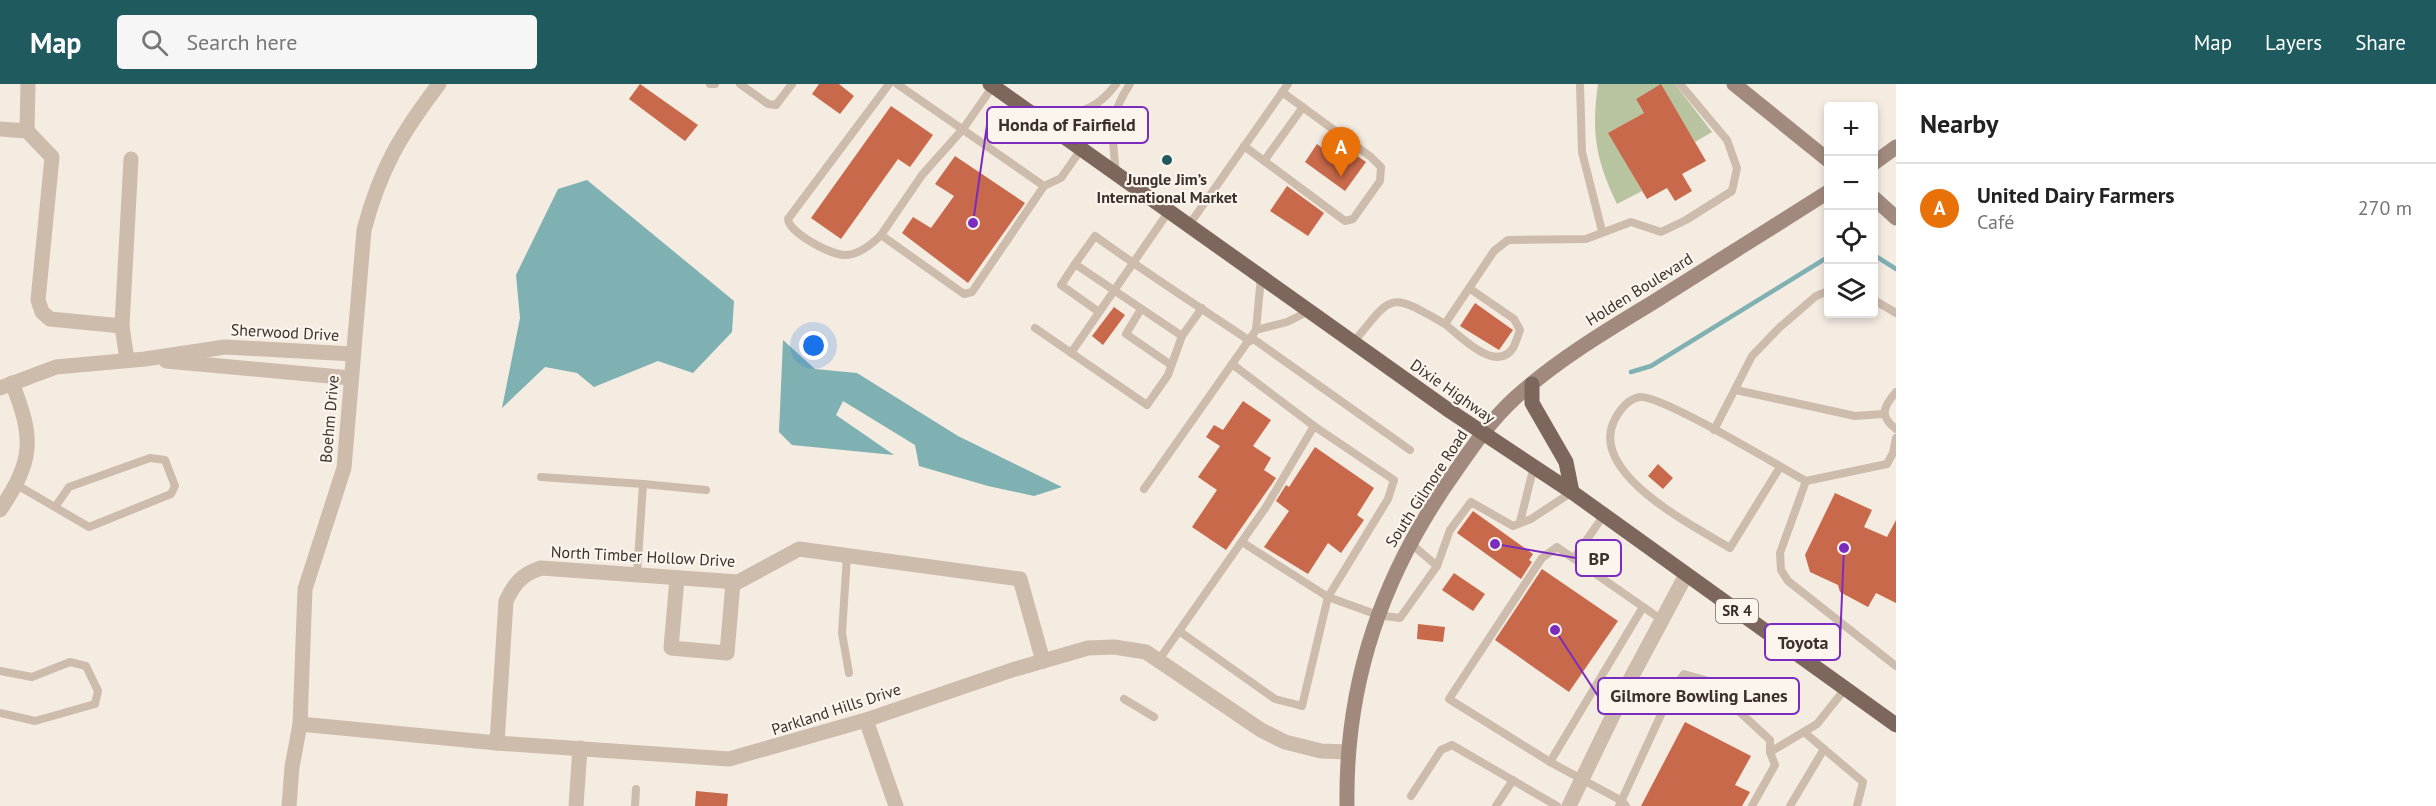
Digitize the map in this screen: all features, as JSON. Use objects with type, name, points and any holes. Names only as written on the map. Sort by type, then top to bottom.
[{"type":"main road","points":[[1734,84],[1824,157]]},
{"type":"main road","name":"Dixie Highway","points":[[992,85],[1353,343],[1482,433],[1572,492],[1896,725]]},
{"type":"main road","points":[[1878,160],[1896,147]]},
{"type":"main road","name":"Holden Boulevard","points":[[1482,433],[1503,409],[1582,346],[1824,195]]},
{"type":"main road","points":[[1878,202],[1896,218]]},
{"type":"main road","points":[[1532,384],[1532,403],[1566,462],[1572,492]]},
{"type":"main road","name":"South Gilmore Road","points":[[1347,806],[1348,752],[1359,679],[1378,615],[1409,542],[1482,433]]},
{"type":"street","points":[[27,131],[28,84]]},
{"type":"street","name":"Boehm Drive","points":[[289,806],[292,767],[300,724],[305,589],[344,468],[364,230],[374,192],[387,160],[412,120],[439,84]]},
{"type":"street","points":[[0,129],[27,131],[52,157],[38,300],[42,312],[50,319],[122,326]]},
{"type":"street","points":[[127,360],[122,326],[131,159]]},
{"type":"street","name":"Sherwood Drive","points":[[6,385],[56,367],[145,359],[225,347],[353,354]]},
{"type":"street","name":"Sherwood Drive","points":[[145,359],[351,378]]},
{"type":"street","points":[[0,510],[17,485],[27,449],[28,429],[6,385]]},
{"type":"street","name":"North Timber Hollow Drive","points":[[497,743],[506,601],[513,585],[527,573],[541,568],[637,577],[738,582],[800,549],[1020,579],[1043,662]]},
{"type":"street","points":[[1569,806],[1686,575]]},
{"type":"street","points":[[677,579],[671,648],[727,653],[733,582]]},
{"type":"street","name":"Parkland Hills Drive","points":[[300,724],[497,743],[729,759],[866,720],[1088,648],[1114,646],[1146,652],[1261,730],[1277,738],[1321,751],[1348,752]]},
{"type":"street","points":[[866,720],[896,806]]},
{"type":"street","points":[[576,806],[580,748]]},
{"type":"lane","points":[[740,84],[768,104],[776,105],[792,84]]},
{"type":"lane","points":[[889,84],[788,219],[794,228],[821,248],[845,255],[861,250],[881,235],[922,175],[963,129],[992,85]]},
{"type":"lane","points":[[897,84],[1044,186]]},
{"type":"lane","points":[[1025,108],[1068,114],[1085,111],[1098,103],[1116,84]]},
{"type":"lane","points":[[1116,172],[1111,133],[1114,112],[1130,84]]},
{"type":"lane","points":[[1190,225],[1288,84]]},
{"type":"lane","points":[[1580,84],[1582,152],[1602,231]]},
{"type":"lane","points":[[1445,324],[1494,251],[1508,240],[1586,239],[1602,231],[1631,222],[1661,232],[1686,220],[1731,191],[1737,168],[1727,140],[1680,84]]},
{"type":"lane","points":[[1244,146],[1345,221],[1353,219],[1380,181],[1381,167],[1282,92]]},
{"type":"lane","points":[[1264,161],[1303,107]]},
{"type":"lane","points":[[881,235],[964,294],[972,292],[1044,186],[1061,178],[1082,148]]},
{"type":"lane","points":[[1071,353],[1169,211]]},
{"type":"lane","points":[[1099,312],[1061,285],[1095,237],[1251,339],[1410,450]]},
{"type":"lane","points":[[1075,264],[1182,336]]},
{"type":"lane","points":[[1144,489],[1256,330],[1261,277]]},
{"type":"lane","points":[[1353,343],[1383,306],[1398,301],[1411,304],[1445,324],[1489,357],[1503,357],[1513,349],[1520,330],[1514,319],[1469,288]]},
{"type":"lane","points":[[1714,430],[1752,356],[1816,296],[1824,293]]},
{"type":"lane","points":[[1878,303],[1896,314]]},
{"type":"lane","points":[[1035,328],[1147,405],[1168,375],[1182,336],[1202,308]]},
{"type":"lane","points":[[1141,309],[1126,334],[1171,365]]},
{"type":"lane","points":[[1256,330],[1287,322],[1309,311]]},
{"type":"lane","points":[[1179,631],[1275,699],[1302,706],[1328,597],[1388,500],[1394,480],[1314,426],[1232,364]]},
{"type":"lane","points":[[1736,390],[1855,416],[1883,414]]},
{"type":"lane","points":[[1896,392],[1885,404],[1883,414],[1886,422],[1896,429]]},
{"type":"lane","points":[[1780,467],[1730,548],[1662,505],[1622,472],[1611,448],[1610,429],[1620,408],[1639,397],[1655,399],[1714,430],[1780,467],[1806,482],[1887,465],[1893,453],[1896,438]]},
{"type":"lane","points":[[1158,661],[1266,507],[1314,426]]},
{"type":"lane","points":[[17,485],[89,527],[171,494],[175,486],[165,460],[150,458],[69,487],[55,507]]},
{"type":"lane","points":[[1520,522],[1534,466]]},
{"type":"lane","points":[[541,477],[706,490]]},
{"type":"lane","points":[[1806,482],[1780,554],[1781,570],[1788,581],[1896,666]]},
{"type":"lane","points":[[637,577],[643,484]]},
{"type":"lane","points":[[1242,542],[1328,597],[1378,615],[1400,618],[1437,566],[1450,530],[1472,502],[1513,526],[1531,519],[1572,492]]},
{"type":"lane","points":[[1574,558],[1604,515]]},
{"type":"lane","points":[[1409,542],[1437,566]]},
{"type":"lane","points":[[1662,620],[1557,547],[1542,558],[1449,699],[1622,804],[1671,695],[1684,674],[1705,680],[1770,740],[1770,752],[1775,765],[1752,806]]},
{"type":"lane","points":[[848,556],[842,633],[849,673]]},
{"type":"lane","points":[[1550,762],[1643,608]]},
{"type":"lane","points":[[0,671],[32,677],[70,662],[86,666],[98,691],[95,704],[35,721],[0,713]]},
{"type":"lane","points":[[1770,752],[1817,724],[1845,689]]},
{"type":"lane","points":[[1124,699],[1154,717]]},
{"type":"lane","points":[[1804,732],[1863,782],[1857,806]]},
{"type":"lane","points":[[1411,796],[1441,750],[1452,745],[1557,806]]},
{"type":"lane","points":[[1790,806],[1824,748]]},
{"type":"lane","points":[[1496,806],[1513,780]]},
{"type":"lane","points":[[635,806],[636,789]]},
{"type":"green space","points":[[1598,84],[1675,84],[1712,132],[1695,142],[1661,85],[1636,99],[1644,113],[1609,133],[1642,191],[1617,204],[1604,174],[1597,146],[1595,117]]},
{"type":"water","points":[[587,180],[734,301],[732,332],[693,373],[658,361],[594,387],[577,373],[545,367],[502,408],[520,318],[516,275],[558,189]]},
{"type":"water","points":[[783,340],[815,369],[857,373],[958,436],[1062,487],[1034,496],[988,486],[919,466],[915,445],[843,401],[836,415],[894,455],[792,445],[779,432]]},
{"type":"building","points":[[640,84],[698,125],[685,141],[629,99]]},
{"type":"building","points":[[819,84],[839,84],[854,96],[840,114],[812,94]]},
{"type":"building","points":[[1661,84],[1706,161],[1682,174],[1692,191],[1675,201],[1667,188],[1647,199],[1608,133],[1644,113],[1636,99]]},
{"type":"building","points":[[891,106],[933,135],[910,167],[898,159],[841,239],[811,218]]},
{"type":"building","points":[[1334,140],[1366,162],[1345,191],[1305,162],[1317,144],[1326,151]]},
{"type":"building","points":[[955,156],[1025,203],[968,283],[902,233],[913,217],[931,228],[954,196],[935,184]]},
{"type":"building","points":[[1287,186],[1324,213],[1308,236],[1270,211]]},
{"type":"building","points":[[1475,303],[1513,330],[1499,350],[1460,326]]},
{"type":"building","points":[[1114,307],[1125,315],[1103,345],[1092,336]]},
{"type":"building","points":[[1243,401],[1271,420],[1253,446],[1271,458],[1264,470],[1276,478],[1226,550],[1192,527],[1217,490],[1198,477],[1220,446],[1206,437],[1214,425],[1223,430]]},
{"type":"building","points":[[1315,447],[1374,488],[1357,515],[1364,520],[1341,553],[1328,543],[1308,574],[1264,547],[1289,511],[1276,501],[1286,485],[1289,487]]},
{"type":"building","points":[[1658,464],[1673,478],[1663,489],[1648,476]]},
{"type":"building","points":[[1835,493],[1872,510],[1864,527],[1887,537],[1896,520],[1896,603],[1876,593],[1868,607],[1840,592],[1838,585],[1810,572],[1805,555]]},
{"type":"building","points":[[1473,511],[1533,554],[1529,560],[1532,562],[1521,579],[1457,533]]},
{"type":"building","points":[[1542,569],[1618,621],[1569,692],[1495,640]]},
{"type":"building","points":[[1454,573],[1485,594],[1473,611],[1442,590]]},
{"type":"building","points":[[1418,624],[1445,627],[1443,642],[1417,639]]},
{"type":"building","points":[[1685,722],[1751,756],[1735,785],[1750,792],[1742,806],[1641,806]]},
{"type":"building","points":[[696,791],[728,794],[727,806],[695,806]]},
{"type":"waterway","points":[[1878,258],[1896,269]]},
{"type":"waterway","points":[[1631,372],[1651,366],[1824,259]]},
{"type":"place","name":"Jungle Jim’s International Market","points":[[1167,160]]},
{"type":"place","name":"United Dairy Farmers","points":[[1341,177]]},
{"type":"place","name":"Honda of Fairfield","points":[[973,223]]},
{"type":"place","name":"BP","points":[[1495,544]]},
{"type":"place","name":"Toyota","points":[[1844,548]]},
{"type":"place","name":"Gilmore Bowling Lanes","points":[[1555,630]]}]
